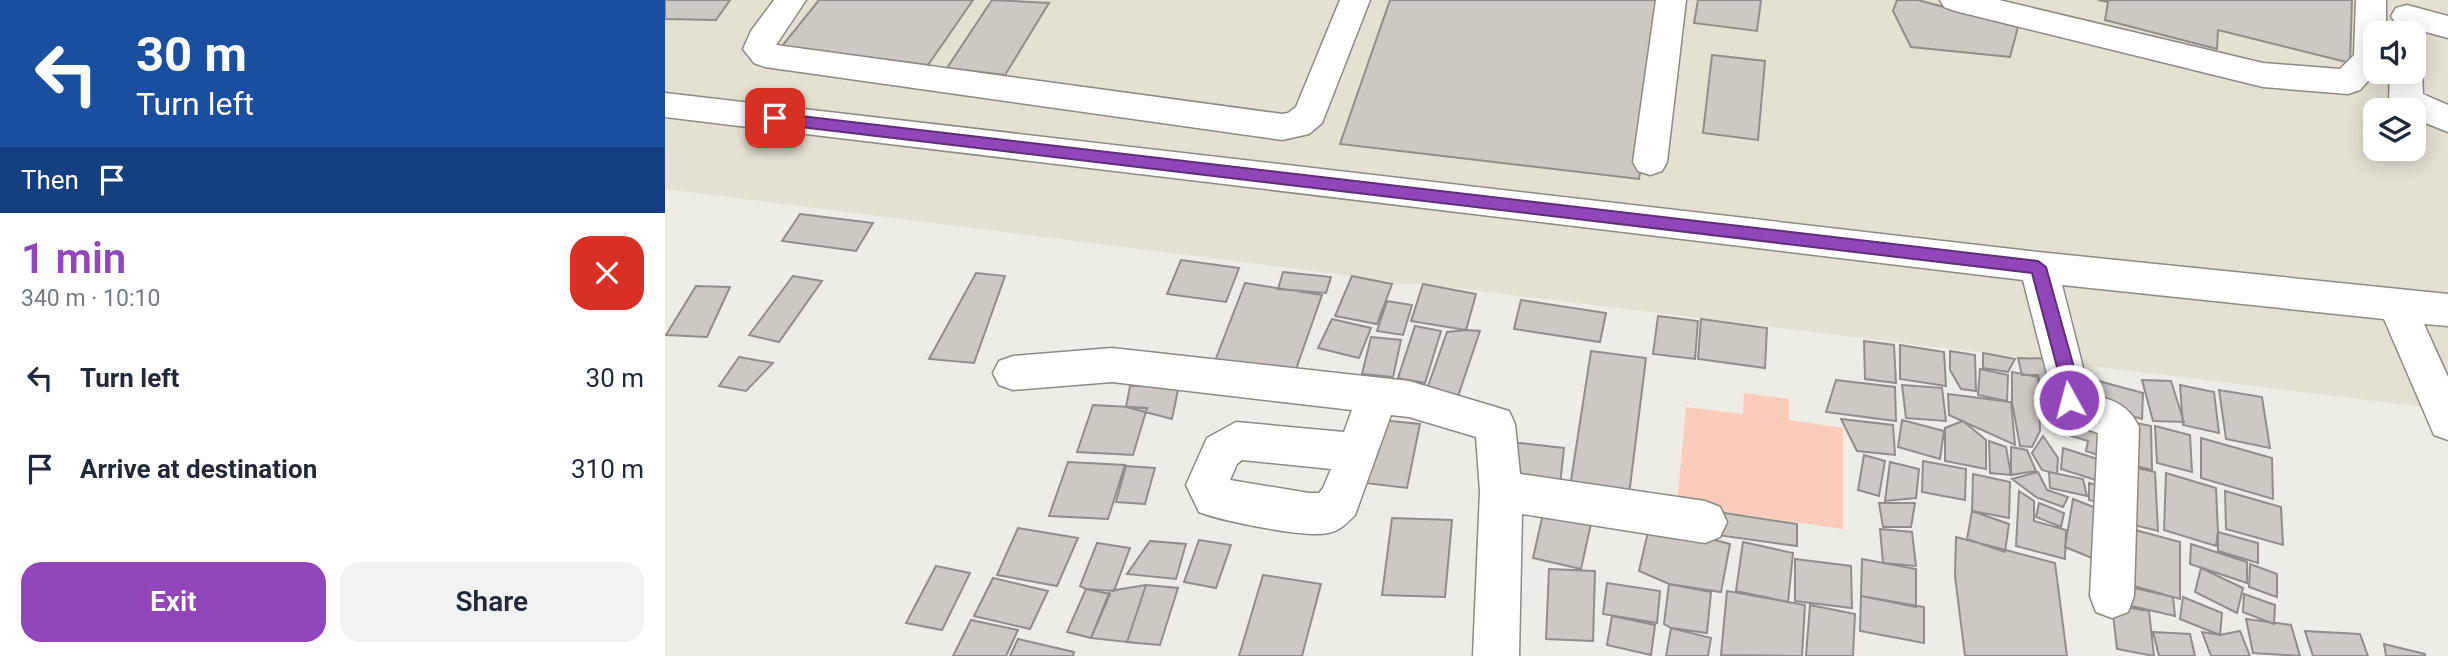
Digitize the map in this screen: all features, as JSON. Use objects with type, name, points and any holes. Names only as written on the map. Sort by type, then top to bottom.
[{"type":"street","points":[[791,0],[762,39],[759,49],[765,55],[1282,127],[1297,125],[1310,114],[1355,0]]},
{"type":"street","points":[[1650,162],[1671,0]]},
{"type":"street","points":[[1955,0],[2263,75],[2348,82],[2370,58],[2371,0]]},
{"type":"street","points":[[2407,17],[2448,27]]},
{"type":"street","points":[[2406,84],[2406,101],[2448,119]]},
{"type":"street","points":[[665,105],[2038,267],[2448,310]]},
{"type":"street","points":[[2038,267],[2069,382],[2071,406],[2115,420],[2119,427],[2112,596]]},
{"type":"street","points":[[2396,304],[2448,422]]},
{"type":"street","points":[[1013,373],[1112,365],[1409,399],[1495,424],[1501,491],[1496,656]]},
{"type":"street","points":[[1357,452],[1378,395]]},
{"type":"street","points":[[1501,491],[1705,522]]},
{"type":"shaded area","points":[[665,0],[2448,0],[2448,410],[1423,284],[1392,284],[1352,276],[665,189]]},
{"type":"shaded area","points":[[1744,393],[1789,399],[1789,420],[1843,428],[1843,529],[1677,505],[1686,407],[1743,414]]},
{"type":"building","points":[[665,0],[730,0],[716,20],[665,19]]},
{"type":"building","points":[[819,0],[973,0],[928,65],[782,46]]},
{"type":"building","points":[[992,0],[1049,3],[1005,75],[947,68]]},
{"type":"building","points":[[1390,0],[1664,0],[1639,179],[1340,144]]},
{"type":"building","points":[[1698,0],[1761,0],[1757,31],[1694,23]]},
{"type":"building","points":[[1897,0],[1918,0],[2018,27],[2010,57],[1911,47],[1893,11]]},
{"type":"building","points":[[2098,0],[2352,0],[2350,63],[2218,30],[2217,49],[2105,20],[2108,2]]},
{"type":"building","points":[[1712,55],[1765,61],[1758,140],[1703,133]]},
{"type":"building","points":[[800,214],[873,223],[856,251],[782,241]]},
{"type":"building","points":[[1181,260],[1239,268],[1226,302],[1167,294]]},
{"type":"building","points":[[1283,272],[1331,277],[1326,293],[1278,289]]},
{"type":"building","points":[[976,273],[1005,276],[974,363],[929,359]]},
{"type":"building","points":[[793,276],[822,281],[779,342],[749,335]]},
{"type":"building","points":[[1352,276],[1392,284],[1377,324],[1335,316]]},
{"type":"building","points":[[1245,283],[1322,295],[1295,372],[1215,361]]},
{"type":"building","points":[[1423,284],[1476,294],[1466,330],[1411,321]]},
{"type":"building","points":[[696,286],[730,287],[707,337],[666,335]]},
{"type":"building","points":[[1521,300],[1606,313],[1600,342],[1514,329]]},
{"type":"building","points":[[1387,301],[1412,305],[1403,335],[1377,331]]},
{"type":"building","points":[[1658,316],[1698,321],[1695,359],[1653,354]]},
{"type":"building","points":[[1332,319],[1371,328],[1359,358],[1318,348]]},
{"type":"building","points":[[1701,319],[1767,328],[1765,368],[1698,359]]},
{"type":"building","points":[[1415,326],[1441,331],[1425,383],[1398,378]]},
{"type":"building","points":[[1480,331],[1457,399],[1426,392],[1447,332]]},
{"type":"building","points":[[1371,337],[1401,340],[1393,377],[1362,374]]},
{"type":"building","points":[[1864,341],[1894,345],[1896,383],[1865,379]]},
{"type":"building","points":[[1900,345],[1944,352],[1946,386],[1900,379]]},
{"type":"building","points":[[1591,351],[1646,358],[1629,495],[1570,487]]},
{"type":"building","points":[[1950,351],[1975,355],[1976,391],[1961,389],[1950,370]]},
{"type":"building","points":[[1983,353],[2015,359],[2008,372],[1983,368]]},
{"type":"building","points":[[739,357],[773,363],[746,391],[719,386]]},
{"type":"building","points":[[2018,358],[2060,359],[2068,390],[2041,389],[2038,375],[2022,375]]},
{"type":"building","points":[[1980,369],[2008,375],[2007,401],[1978,395]]},
{"type":"building","points":[[2012,372],[2038,377],[2040,431],[2032,447],[2020,446],[2012,402]]},
{"type":"building","points":[[2080,376],[2143,393],[2142,419],[2078,401]]},
{"type":"building","points":[[1836,380],[1895,387],[1896,421],[1826,412]]},
{"type":"building","points":[[2142,380],[2171,381],[2184,422],[2153,421]]},
{"type":"building","points":[[1179,385],[1172,419],[1126,407],[1130,386]]},
{"type":"building","points":[[1902,385],[1942,388],[1946,421],[1906,418]]},
{"type":"building","points":[[2180,385],[2214,392],[2219,433],[2183,425]]},
{"type":"building","points":[[2219,390],[2262,397],[2270,448],[2226,439]]},
{"type":"building","points":[[2038,392],[2062,393],[2061,419],[2036,412]]},
{"type":"building","points":[[1948,394],[2011,402],[2015,445],[1949,415]]},
{"type":"building","points":[[1093,405],[1147,408],[1133,455],[1077,452]]},
{"type":"building","points":[[2065,410],[2115,445],[2113,460],[2086,451],[2088,441],[2062,433]]},
{"type":"building","points":[[1841,419],[1893,425],[1895,455],[1857,451]]},
{"type":"building","points":[[1380,420],[1420,424],[1407,488],[1365,483]]},
{"type":"building","points":[[1902,420],[1944,431],[1940,459],[1898,447]]},
{"type":"building","points":[[2123,420],[2151,426],[2152,470],[2124,463]]},
{"type":"building","points":[[1963,421],[1986,440],[1986,469],[1945,461],[1945,428]]},
{"type":"building","points":[[2155,426],[2190,435],[2192,472],[2157,463]]},
{"type":"building","points":[[2043,436],[2058,458],[2057,474],[2042,470],[2032,453]]},
{"type":"building","points":[[2201,438],[2272,458],[2273,499],[2201,478]]},
{"type":"building","points":[[1989,441],[2006,447],[2011,475],[1990,473]]},
{"type":"building","points":[[1510,442],[1564,448],[1560,484],[1504,478]]},
{"type":"building","points":[[2011,447],[2027,450],[2036,471],[2011,475]]},
{"type":"building","points":[[2063,448],[2110,463],[2108,484],[2061,469]]},
{"type":"building","points":[[1864,455],[1885,461],[1879,496],[1858,490]]},
{"type":"building","points":[[1923,461],[1966,469],[1965,500],[1922,492]]},
{"type":"building","points":[[1068,462],[1125,465],[1108,519],[1049,516]]},
{"type":"building","points":[[1890,462],[1919,469],[1916,498],[1885,501]]},
{"type":"building","points":[[2124,465],[2155,472],[2158,531],[2126,523]]},
{"type":"building","points":[[1126,466],[1155,468],[1145,504],[1116,502]]},
{"type":"building","points":[[2038,472],[2047,490],[2068,497],[2063,507],[2036,497],[2012,479]]},
{"type":"building","points":[[2049,472],[2083,479],[2087,496],[2050,488]]},
{"type":"building","points":[[2166,473],[2216,488],[2216,546],[2164,530]]},
{"type":"building","points":[[1973,474],[2010,482],[2009,518],[1972,511]]},
{"type":"building","points":[[2089,483],[2111,489],[2111,506],[2089,500]]},
{"type":"building","points":[[2019,491],[2034,501],[2034,521],[2066,530],[2065,559],[2016,546]]},
{"type":"building","points":[[2225,491],[2281,507],[2283,545],[2226,529]]},
{"type":"building","points":[[2073,499],[2109,513],[2102,562],[2065,547]]},
{"type":"building","points":[[1879,503],[1915,503],[1911,527],[1883,527]]},
{"type":"building","points":[[2039,503],[2064,513],[2061,527],[2036,517]]},
{"type":"building","points":[[1544,509],[1592,519],[1581,569],[1533,558]]},
{"type":"building","points":[[1972,511],[2009,524],[2005,552],[1967,539]]},
{"type":"building","points":[[1718,512],[1797,524],[1797,546],[1717,535]]},
{"type":"building","points":[[1392,518],[1452,520],[1445,597],[1382,595]]},
{"type":"building","points":[[1650,523],[1730,544],[1721,592],[1669,584],[1639,571]]},
{"type":"building","points":[[2124,527],[2180,542],[2180,599],[2123,583]]},
{"type":"building","points":[[1018,528],[1078,538],[1057,586],[997,575]]},
{"type":"building","points":[[1880,529],[1912,532],[1916,566],[1883,563]]},
{"type":"building","points":[[2218,532],[2258,543],[2258,563],[2218,551]]},
{"type":"building","points":[[1956,537],[2055,563],[2067,656],[1965,656],[1955,576]]},
{"type":"building","points":[[1199,540],[1231,545],[1216,588],[1184,582]]},
{"type":"building","points":[[1150,541],[1186,544],[1176,579],[1127,574]]},
{"type":"building","points":[[1743,542],[1793,553],[1788,602],[1736,591]]},
{"type":"building","points":[[1097,543],[1130,548],[1114,591],[1080,586]]},
{"type":"building","points":[[2191,544],[2247,562],[2247,583],[2190,564]]},
{"type":"building","points":[[1795,559],[1851,566],[1852,608],[1795,601]]},
{"type":"building","points":[[1862,559],[1916,569],[1916,607],[1861,596]]},
{"type":"building","points":[[2250,564],[2277,574],[2277,597],[2249,587]]},
{"type":"building","points":[[936,566],[970,573],[942,630],[906,623]]},
{"type":"building","points":[[2201,568],[2243,588],[2237,613],[2195,592]]},
{"type":"building","points":[[1549,569],[1595,571],[1593,641],[1546,639]]},
{"type":"building","points":[[1263,575],[1321,584],[1302,656],[1239,656]]},
{"type":"building","points":[[993,578],[1048,591],[1030,629],[974,616]]},
{"type":"building","points":[[1607,583],[1660,591],[1657,623],[1603,614]]},
{"type":"building","points":[[1669,584],[1711,592],[1707,633],[1671,628],[1664,624]]},
{"type":"building","points":[[2118,584],[2173,597],[2175,616],[2118,603]]},
{"type":"building","points":[[1146,585],[1127,642],[1091,638],[1110,591]]},
{"type":"building","points":[[1146,585],[1178,588],[1160,645],[1127,642]]},
{"type":"building","points":[[1086,589],[1110,594],[1091,638],[1067,632]]},
{"type":"building","points":[[1727,591],[1805,605],[1802,656],[1721,655]]},
{"type":"building","points":[[2244,594],[2275,605],[2274,624],[2243,612]]},
{"type":"building","points":[[1861,596],[1924,607],[1924,643],[1860,631]]},
{"type":"building","points":[[2183,597],[2222,613],[2220,635],[2180,619]]},
{"type":"building","points":[[1810,605],[1855,614],[1853,656],[1806,656]]},
{"type":"building","points":[[2112,605],[2149,611],[2154,656],[2117,649]]},
{"type":"building","points":[[1612,616],[1655,625],[1651,655],[1607,645]]},
{"type":"building","points":[[2246,619],[2291,625],[2300,656],[2253,653]]},
{"type":"building","points":[[971,620],[1018,630],[1006,656],[953,656]]},
{"type":"building","points":[[1671,628],[1711,638],[1708,656],[1666,656]]},
{"type":"building","points":[[2240,631],[2250,656],[2211,656],[2202,632],[2220,635]]},
{"type":"building","points":[[2305,631],[2360,634],[2368,656],[2313,656]]},
{"type":"building","points":[[2153,632],[2190,634],[2195,656],[2159,656]]},
{"type":"building","points":[[1018,639],[1074,652],[1073,656],[1010,656]]},
{"type":"building","points":[[2384,644],[2425,654],[2425,656],[2386,656]]},
{"type":"route","points":[[775,118],[2038,267],[2069,382],[2069,400]]}]
